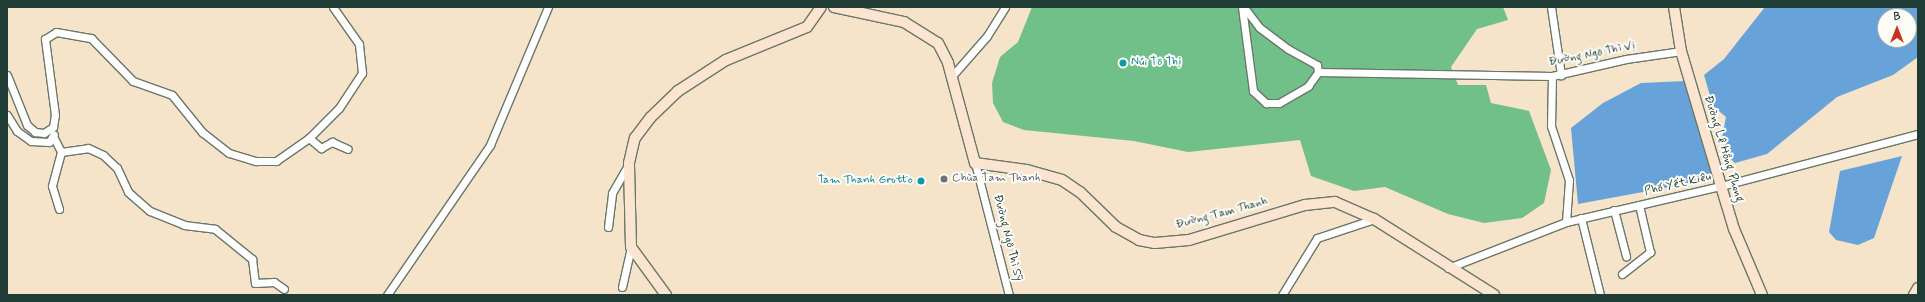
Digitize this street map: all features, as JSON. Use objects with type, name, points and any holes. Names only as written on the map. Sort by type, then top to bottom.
[{"type":"street","points":[[59,210],[52,186],[61,152],[54,138],[53,127],[55,115],[45,39],[49,34],[67,32],[91,38],[133,81],[172,95],[202,132],[229,153],[256,161],[276,161],[308,138],[344,103],[362,73],[359,44],[333,7]]},
{"type":"street","points":[[387,295],[490,145],[548,7]]},
{"type":"street","points":[[622,287],[631,247],[630,150],[644,125],[678,91],[726,60],[800,31],[821,7]]},
{"type":"street","points":[[834,7],[890,18],[918,28],[938,43],[952,76],[975,163]]},
{"type":"street","points":[[952,76],[987,36],[1005,7]]},
{"type":"street","points":[[1243,7],[1259,26],[1317,65],[1318,72],[1308,86],[1279,103],[1261,100],[1250,83],[1243,7]]},
{"type":"street","points":[[1551,7],[1561,75]]},
{"type":"street","name":"Đường Lê Hồng Phong","points":[[1674,7],[1681,51],[1734,229],[1762,295]]},
{"type":"street","name":"Đường Ngô Thì Vị","points":[[1318,72],[1552,76],[1626,59],[1681,51]]},
{"type":"street","points":[[7,75],[30,129],[44,134],[53,127]]},
{"type":"street","points":[[1552,76],[1551,126],[1569,180],[1566,222]]},
{"type":"street","points":[[7,115],[17,131],[31,141],[44,144],[54,138]]},
{"type":"street","name":"Phố Yết Kiêu","points":[[1447,268],[1566,222],[1721,186],[1918,134]]},
{"type":"street","points":[[308,138],[321,148],[332,142],[348,149]]},
{"type":"street","points":[[61,152],[88,148],[103,155],[117,168],[128,192],[150,210],[176,223],[222,233],[252,259],[255,283],[274,282],[284,289]]},
{"type":"street","points":[[608,227],[612,193],[629,163]]},
{"type":"street","name":"Đường Tam Thanh","points":[[975,163],[1027,170],[1062,180],[1074,186],[1116,227],[1155,243],[1189,240],[1317,202],[1335,202],[1374,219],[1447,268],[1494,295]]},
{"type":"street","name":"Đường Ngô Thì Sỹ","points":[[975,163],[1009,295]]},
{"type":"street","points":[[1622,274],[1650,252],[1639,205]]},
{"type":"street","points":[[1614,210],[1626,256]]},
{"type":"street","points":[[1581,218],[1600,295]]},
{"type":"street","points":[[1282,295],[1317,238],[1374,219]]},
{"type":"street","points":[[631,247],[666,295]]},
{"type":"street","points":[[1914,295],[1918,288]]},
{"type":"green space","points":[[1032,7],[1503,7],[1508,20],[1477,29],[1451,67],[1458,85],[1486,85],[1491,103],[1529,111],[1551,170],[1544,203],[1522,218],[1484,223],[1448,214],[1385,187],[1354,191],[1311,176],[1300,140],[1188,152],[1134,141],[1024,130],[1003,122],[993,103],[992,83],[1000,57],[1018,42]]},
{"type":"water","points":[[1765,7],[1918,7],[1918,57],[1893,75],[1837,97],[1767,154],[1735,163],[1729,157],[1722,138],[1726,117],[1713,106],[1704,75],[1724,59]]},
{"type":"water","points":[[1686,81],[1713,179],[1578,204],[1571,128],[1603,103],[1641,83]]},
{"type":"water","points":[[1902,156],[1874,238],[1858,245],[1836,240],[1829,232],[1840,171]]},
{"type":"place","name":"Núi Tô Thị","points":[[1123,63]]},
{"type":"place","name":"Chùa Tam Thanh","points":[[944,179]]},
{"type":"place","name":"Tam Thanh Grotto","points":[[921,181]]}]
